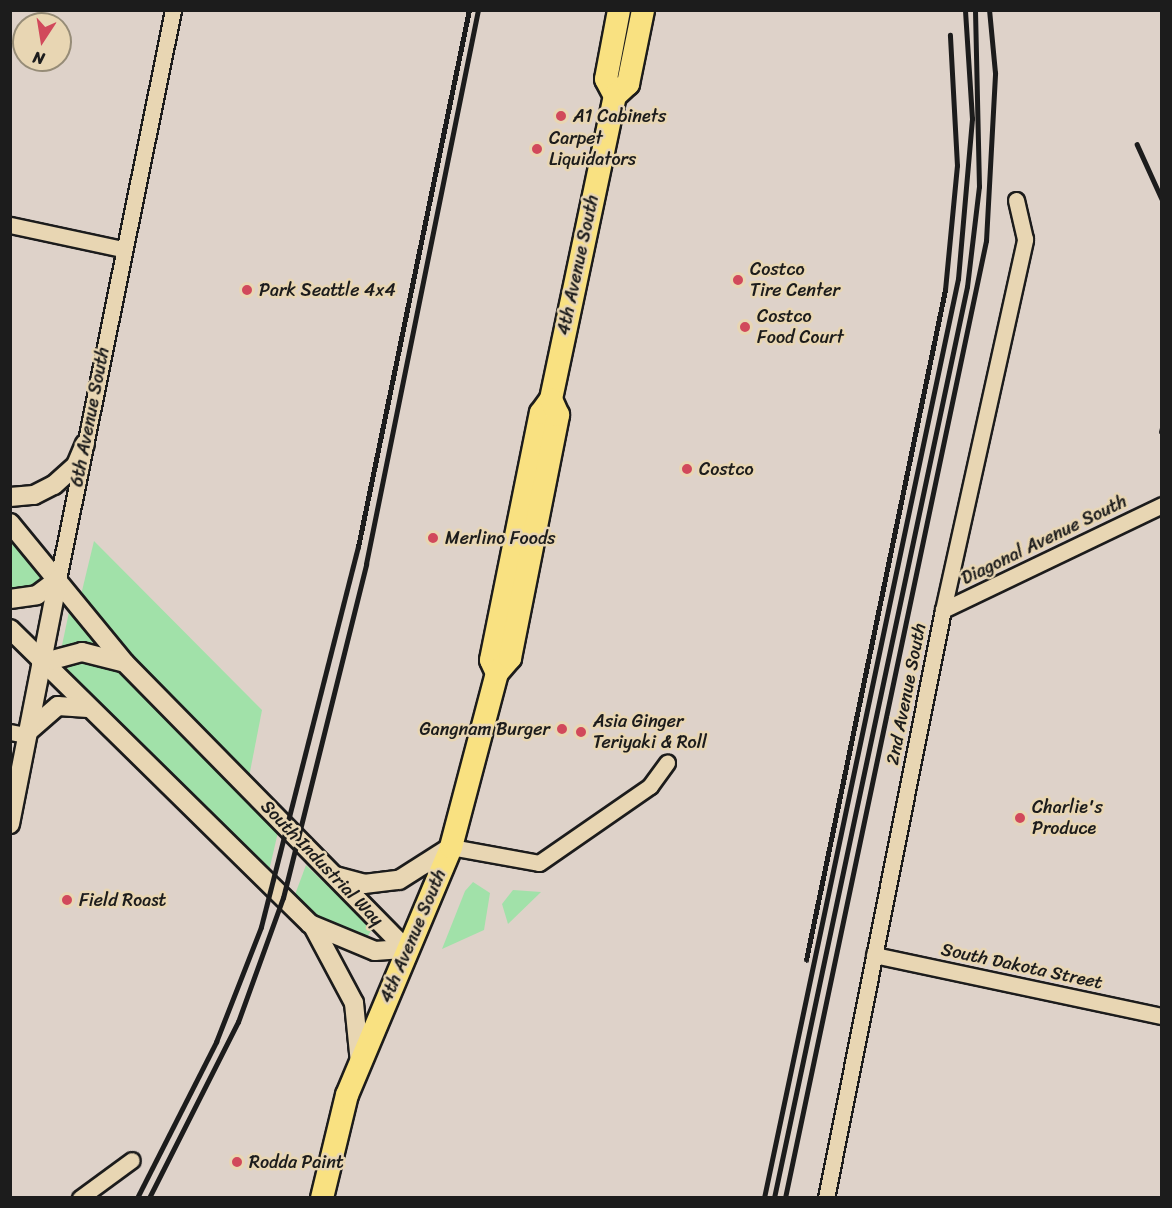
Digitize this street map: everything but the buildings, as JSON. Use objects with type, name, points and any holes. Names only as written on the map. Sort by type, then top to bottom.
[{"type":"main road","name":"4th Avenue South","points":[[615,96],[606,79],[619,10]]},
{"type":"main road","name":"4th Avenue South","points":[[497,673],[491,660],[541,413],[551,399],[615,96],[628,84],[643,10]]},
{"type":"main road","name":"4th Avenue South","points":[[322,1197],[360,1063],[406,949],[452,847],[497,673],[510,658],[558,415],[551,399]]},
{"type":"main road","points":[[517,527],[524,537],[512,606],[518,614]]},
{"type":"street","name":"6th Avenue South","points":[[10,824],[19,733],[41,663],[122,249],[173,10]]},
{"type":"street","name":"2nd Avenue South","points":[[826,1197],[943,610],[1025,239],[1016,200]]},
{"type":"street","points":[[10,225],[122,249]]},
{"type":"street","points":[[10,497],[34,495],[54,485],[76,465],[85,444]]},
{"type":"street","name":"Diagonal Avenue South","points":[[943,610],[1161,505]]},
{"type":"street","name":"South Industrial Way","points":[[10,523],[125,663],[406,949]]},
{"type":"street","points":[[10,599],[38,595],[58,579]]},
{"type":"street","name":"South Industrial Way","points":[[10,629],[41,663],[310,924],[375,951],[406,949]]},
{"type":"street","points":[[41,663],[82,652],[125,663]]},
{"type":"street","points":[[19,733],[58,706],[88,708]]},
{"type":"street","points":[[332,875],[364,884],[399,880],[452,847],[539,863],[650,786],[666,763]]},
{"type":"street","points":[[310,924],[333,956],[354,1003],[360,1063]]},
{"type":"street","name":"South Dakota Street","points":[[874,955],[1161,1016]]},
{"type":"street","points":[[80,1197],[132,1160]]},
{"type":"shaded area","points":[[10,11],[1161,11],[1161,1197],[11,1197]]},
{"type":"green space","points":[[10,539],[41,574],[38,589],[11,594]]},
{"type":"green space","points":[[94,541],[262,710],[249,777],[119,643],[81,595]]},
{"type":"green space","points":[[69,612],[73,612],[100,646],[61,650]]},
{"type":"green space","points":[[81,661],[100,663],[122,675],[278,832],[269,871],[66,669]]},
{"type":"green space","points":[[306,865],[372,929],[366,939],[336,930],[293,900]]},
{"type":"green space","points":[[473,882],[490,893],[484,930],[442,949],[465,891]]},
{"type":"green space","points":[[513,890],[541,892],[508,924],[502,904]]},
{"type":"railway","points":[[137,1198],[216,1042],[261,927],[358,547],[469,10]]},
{"type":"railway","points":[[149,1198],[238,1022],[283,898],[366,564],[478,10]]},
{"type":"railway","points":[[764,1198],[958,279],[972,119],[965,10]]},
{"type":"railway","points":[[774,1198],[967,287],[979,187],[975,10]]},
{"type":"railway","points":[[785,1198],[986,241],[995,73],[989,10]]},
{"type":"railway","points":[[806,960],[945,290],[957,166],[950,35]]},
{"type":"railway","points":[[1137,144],[1162,199]]},
{"type":"railway","points":[[1161,432],[1162,428]]},
{"type":"place","name":"A1 Cabinets","points":[[561,116]]},
{"type":"place","name":"Carpet Liquidators","points":[[537,149]]},
{"type":"place","name":"Costco Tire Center","points":[[738,280]]},
{"type":"place","name":"Park Seattle 4x4","points":[[247,290]]},
{"type":"place","name":"Costco Food Court","points":[[745,327]]},
{"type":"place","name":"Costco","points":[[687,469]]},
{"type":"place","name":"Merlino Foods","points":[[433,538]]},
{"type":"place","name":"Gangnam Burger","points":[[562,729]]},
{"type":"place","name":"Asia Ginger Teriyaki & Roll","points":[[581,732]]},
{"type":"place","name":"Charlie's Produce","points":[[1020,818]]},
{"type":"place","name":"Field Roast","points":[[67,900]]},
{"type":"place","name":"Rodda Paint","points":[[237,1162]]}]
